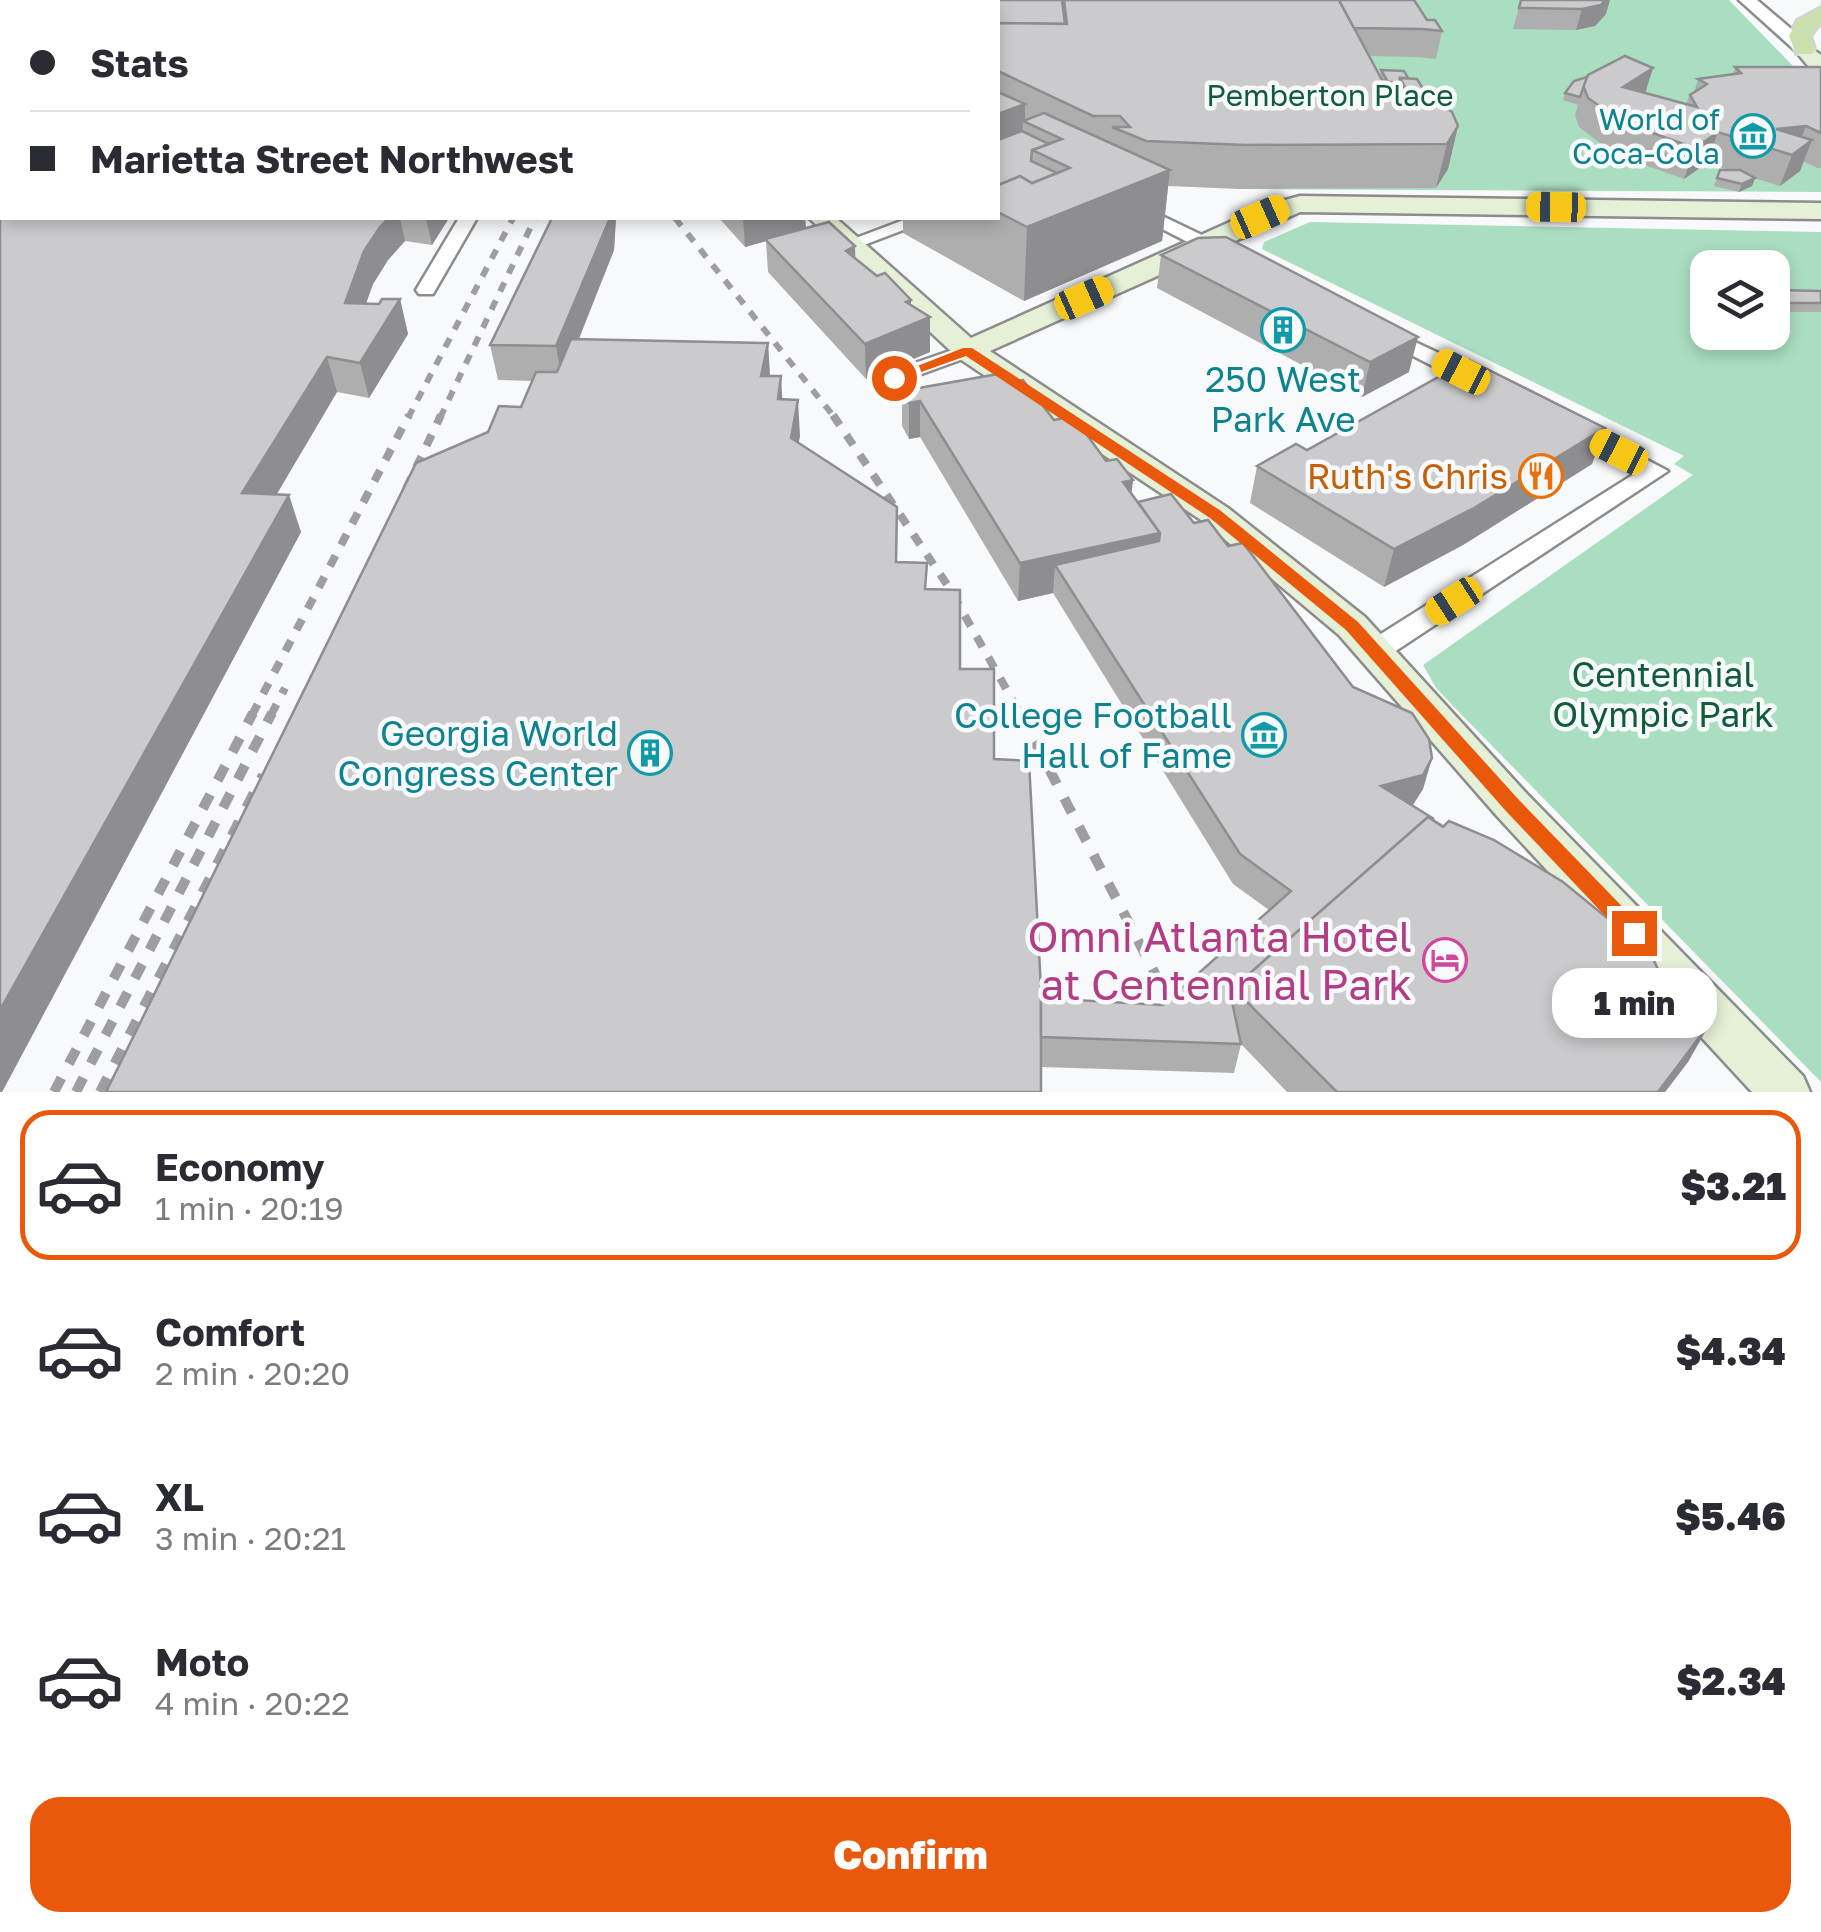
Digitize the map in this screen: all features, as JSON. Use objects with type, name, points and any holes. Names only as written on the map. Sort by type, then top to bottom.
[{"type":"main road","points":[[1816,21],[1800,36],[1804,50],[1821,67]]},
{"type":"main road","points":[[968,351],[1279,209],[1314,204],[1821,212]]},
{"type":"main road","points":[[824,220],[968,351],[1216,514],[1283,567],[1376,651],[1512,805],[1785,1092]]},
{"type":"street","points":[[1746,0],[1804,50]]},
{"type":"street","points":[[1772,25],[1816,21]]},
{"type":"street","points":[[1119,199],[1239,260]]},
{"type":"street","points":[[426,290],[467,220]]},
{"type":"street","points":[[849,244],[920,220]]},
{"type":"street","points":[[1369,326],[1507,394]]},
{"type":"street","points":[[894,378],[968,351]]},
{"type":"street","points":[[1376,651],[1656,471],[1556,420]]},
{"type":"green space","name":"Pemberton Place","points":[[1000,0],[1729,0],[1821,95],[1821,192],[1239,189]]},
{"type":"green space","name":"Centennial Olympic Park","points":[[1310,222],[1821,232],[1821,1082],[1436,688],[1423,665],[1693,475],[1674,464],[1684,456],[1262,249],[1264,242]]},
{"type":"building","points":[[1000,0],[1062,0],[1065,24],[1000,23]]},
{"type":"building","points":[[1064,0],[1339,0],[1382,80],[1436,100],[1452,112],[1458,126],[1447,144],[1245,145],[1146,141],[1112,127],[1130,127],[1120,116],[1093,116],[1000,72],[1000,23],[1067,24]]},
{"type":"building","points":[[1339,0],[1414,0],[1427,20],[1435,20],[1442,31],[1354,28]]},
{"type":"building","points":[[1521,0],[1605,0],[1601,5],[1582,9],[1519,8]]},
{"type":"building","points":[[1625,56],[1653,68],[1623,87],[1697,107],[1690,95],[1707,84],[1698,79],[1741,73],[1735,67],[1821,67],[1821,133],[1806,126],[1776,129],[1812,140],[1792,155],[1718,132],[1695,148],[1624,123],[1588,98],[1583,85],[1588,75]]},
{"type":"building","points":[[1381,70],[1404,71],[1408,78],[1388,82]]},
{"type":"building","points":[[1587,77],[1580,97],[1565,93],[1574,81]]},
{"type":"building","points":[[1400,78],[1417,79],[1427,95],[1406,89]]},
{"type":"building","points":[[1000,93],[1025,104],[1000,113]]},
{"type":"building","points":[[1044,113],[1170,170],[1027,227],[1000,213],[1000,184],[1020,176],[1032,183],[1070,168],[1032,150],[1062,139],[1023,121]]},
{"type":"building","points":[[1022,131],[1049,144],[1032,150],[1031,161],[1057,173],[1032,183],[1020,176],[1000,184],[1000,139]]},
{"type":"building","points":[[1720,170],[1740,170],[1755,178],[1742,184],[1717,178]]},
{"type":"building","points":[[0,220],[387,220],[364,251],[345,303],[379,304],[382,299],[400,299],[360,363],[327,357],[242,493],[289,495],[0,1010]]},
{"type":"building","points":[[551,220],[609,220],[556,346],[490,345]]},
{"type":"building","points":[[829,222],[855,246],[846,251],[877,276],[885,273],[911,300],[906,302],[930,317],[865,344],[765,239]]},
{"type":"building","points":[[1226,237],[1418,337],[1370,362],[1161,255],[1198,238]]},
{"type":"building","points":[[1790,290],[1821,291],[1821,303],[1790,303]]},
{"type":"building","name":"Georgia World Congress Center","points":[[571,339],[768,343],[761,376],[781,376],[778,399],[798,400],[791,438],[897,507],[896,562],[927,563],[925,589],[960,590],[960,669],[994,669],[994,759],[1029,761],[1041,989],[1041,1092],[106,1092],[416,463],[488,432],[499,406],[521,407],[536,372],[557,372]]},
{"type":"building","points":[[1469,360],[1605,428],[1474,508],[1394,549],[1257,466],[1296,444],[1307,450]]},
{"type":"building","points":[[1004,373],[1009,382],[1023,380],[1054,420],[1073,416],[1106,461],[1117,459],[1133,480],[1123,482],[1160,533],[1020,563],[920,401],[909,403],[902,391]]},
{"type":"building","name":"College Football Hall of Fame","points":[[1171,494],[1194,523],[1208,520],[1228,546],[1243,543],[1353,687],[1412,713],[1429,739],[1432,758],[1423,775],[1381,786],[1434,819],[1428,817],[1233,988],[1237,992],[1231,997],[1241,1044],[1041,1037],[1041,998],[1163,1005],[1291,891],[1240,854],[1055,565],[1159,541],[1160,533],[1138,502]]},
{"type":"building","name":"Omni Atlanta Hotel at Centennial Park","points":[[1428,817],[1443,827],[1449,821],[1494,840],[1563,882],[1628,935],[1635,947],[1651,954],[1661,976],[1710,1023],[1658,1092],[1337,1092],[1233,988]]},
{"type":"railway","points":[[408,418],[512,220]]},
{"type":"railway","points":[[440,418],[534,220]]},
{"type":"railway","points":[[677,220],[835,418]]},
{"type":"railway","points":[[252,715],[409,415]]},
{"type":"railway","points":[[406,489],[441,415]]},
{"type":"railway","points":[[833,415],[948,586],[1021,715]]},
{"type":"railway","points":[[271,715],[285,688]]},
{"type":"railway","points":[[54,1092],[253,713]]},
{"type":"railway","points":[[76,1092],[272,713]]},
{"type":"railway","points":[[1020,713],[1161,985]]},
{"type":"railway","points":[[100,1092],[263,775]]},
{"type":"place","name":"World of Coca-Cola","points":[[1753,136]]},
{"type":"place","name":"250 West Park Ave","points":[[1283,330]]},
{"type":"place","name":"Ruth's Chris","points":[[1541,476]]},
{"type":"place","name":"College Football Hall of Fame","points":[[1264,735]]},
{"type":"place","name":"Georgia World Congress Center","points":[[650,753]]},
{"type":"place","name":"Omni Atlanta Hotel at Centennial Park","points":[[1445,960]]},
{"type":"route","points":[[894,378],[968,351],[1216,514],[1352,626],[1512,805],[1634,933]]}]
